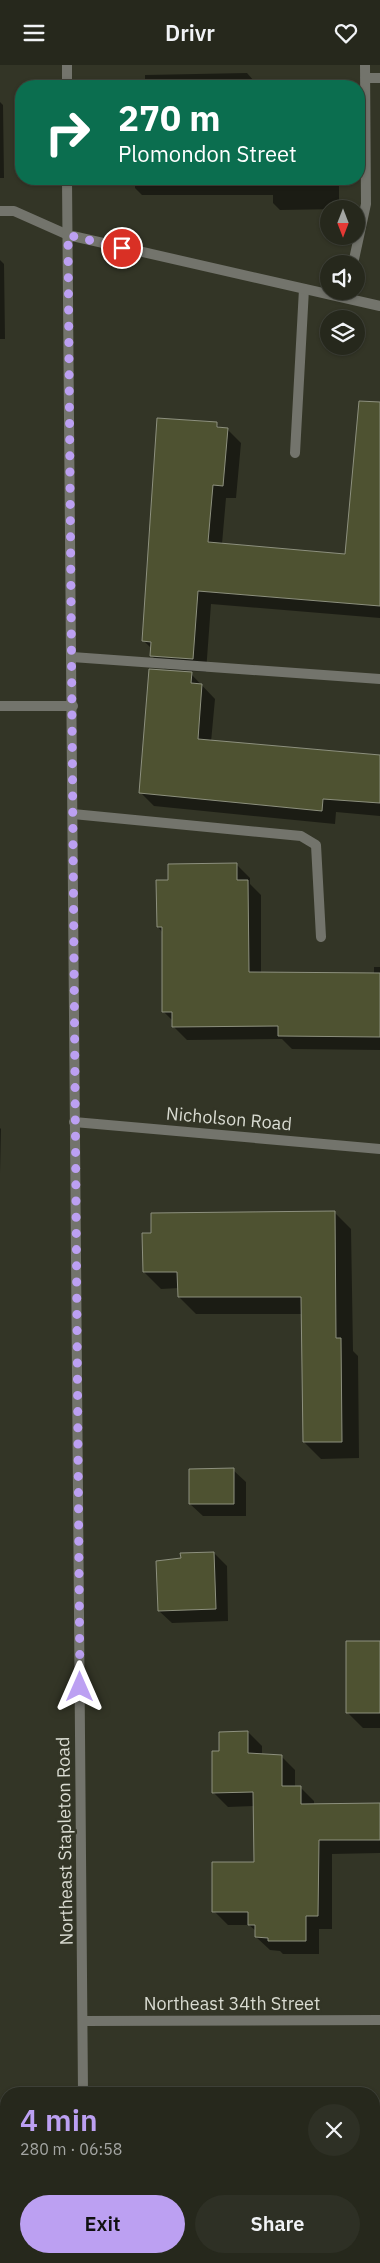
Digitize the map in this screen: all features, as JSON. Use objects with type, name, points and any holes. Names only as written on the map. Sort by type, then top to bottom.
[{"type":"street","points":[[67,65],[67,80]]},
{"type":"street","points":[[355,255],[366,204],[365,65]]},
{"type":"street","points":[[365,78],[380,78]]},
{"type":"street","name":"Northeast Stapleton Road","points":[[67,185],[73,706],[74,1122],[83,2087]]},
{"type":"street","points":[[0,211],[14,211],[68,235],[320,291]]},
{"type":"street","points":[[295,453],[304,289]]},
{"type":"street","points":[[361,300],[380,306]]},
{"type":"street","points":[[72,657],[380,679]]},
{"type":"street","points":[[0,706],[73,706]]},
{"type":"street","points":[[73,814],[300,836],[316,845],[320,937]]},
{"type":"street","name":"Nicholson Road","points":[[74,1122],[380,1149]]},
{"type":"street","name":"Northeast 34th Street","points":[[83,2021],[380,2020]]},
{"type":"building","points":[[359,401],[380,402],[380,606],[198,591],[193,659],[150,656],[151,642],[142,641],[157,418],[217,422],[217,427],[228,428],[223,486],[213,485],[208,542],[345,554]]},
{"type":"building","points":[[149,669],[192,672],[191,683],[202,684],[198,739],[380,755],[380,803],[323,799],[322,811],[139,793]]},
{"type":"building","points":[[237,863],[237,880],[248,880],[249,972],[380,973],[380,1037],[278,1036],[278,1026],[172,1027],[172,1012],[162,1012],[162,927],[157,927],[156,880],[168,880],[168,864]]},
{"type":"building","points":[[335,1211],[336,1338],[341,1338],[342,1442],[303,1442],[301,1297],[178,1297],[177,1272],[143,1272],[142,1233],[151,1233],[151,1213]]},
{"type":"building","points":[[234,1468],[234,1504],[189,1504],[189,1469]]},
{"type":"building","points":[[214,1552],[216,1609],[158,1611],[156,1561],[181,1558],[180,1553]]},
{"type":"building","points":[[346,1641],[380,1641],[380,1713],[346,1713]]},
{"type":"building","points":[[248,1731],[248,1753],[282,1755],[282,1786],[301,1786],[301,1804],[380,1803],[380,1840],[319,1840],[318,1916],[306,1916],[306,1941],[268,1941],[268,1938],[255,1937],[255,1925],[248,1925],[248,1912],[212,1912],[212,1862],[254,1862],[253,1792],[212,1793],[212,1751],[219,1751],[219,1732]]},
{"type":"route","points":[[80,1687],[68,235],[122,248]]}]
